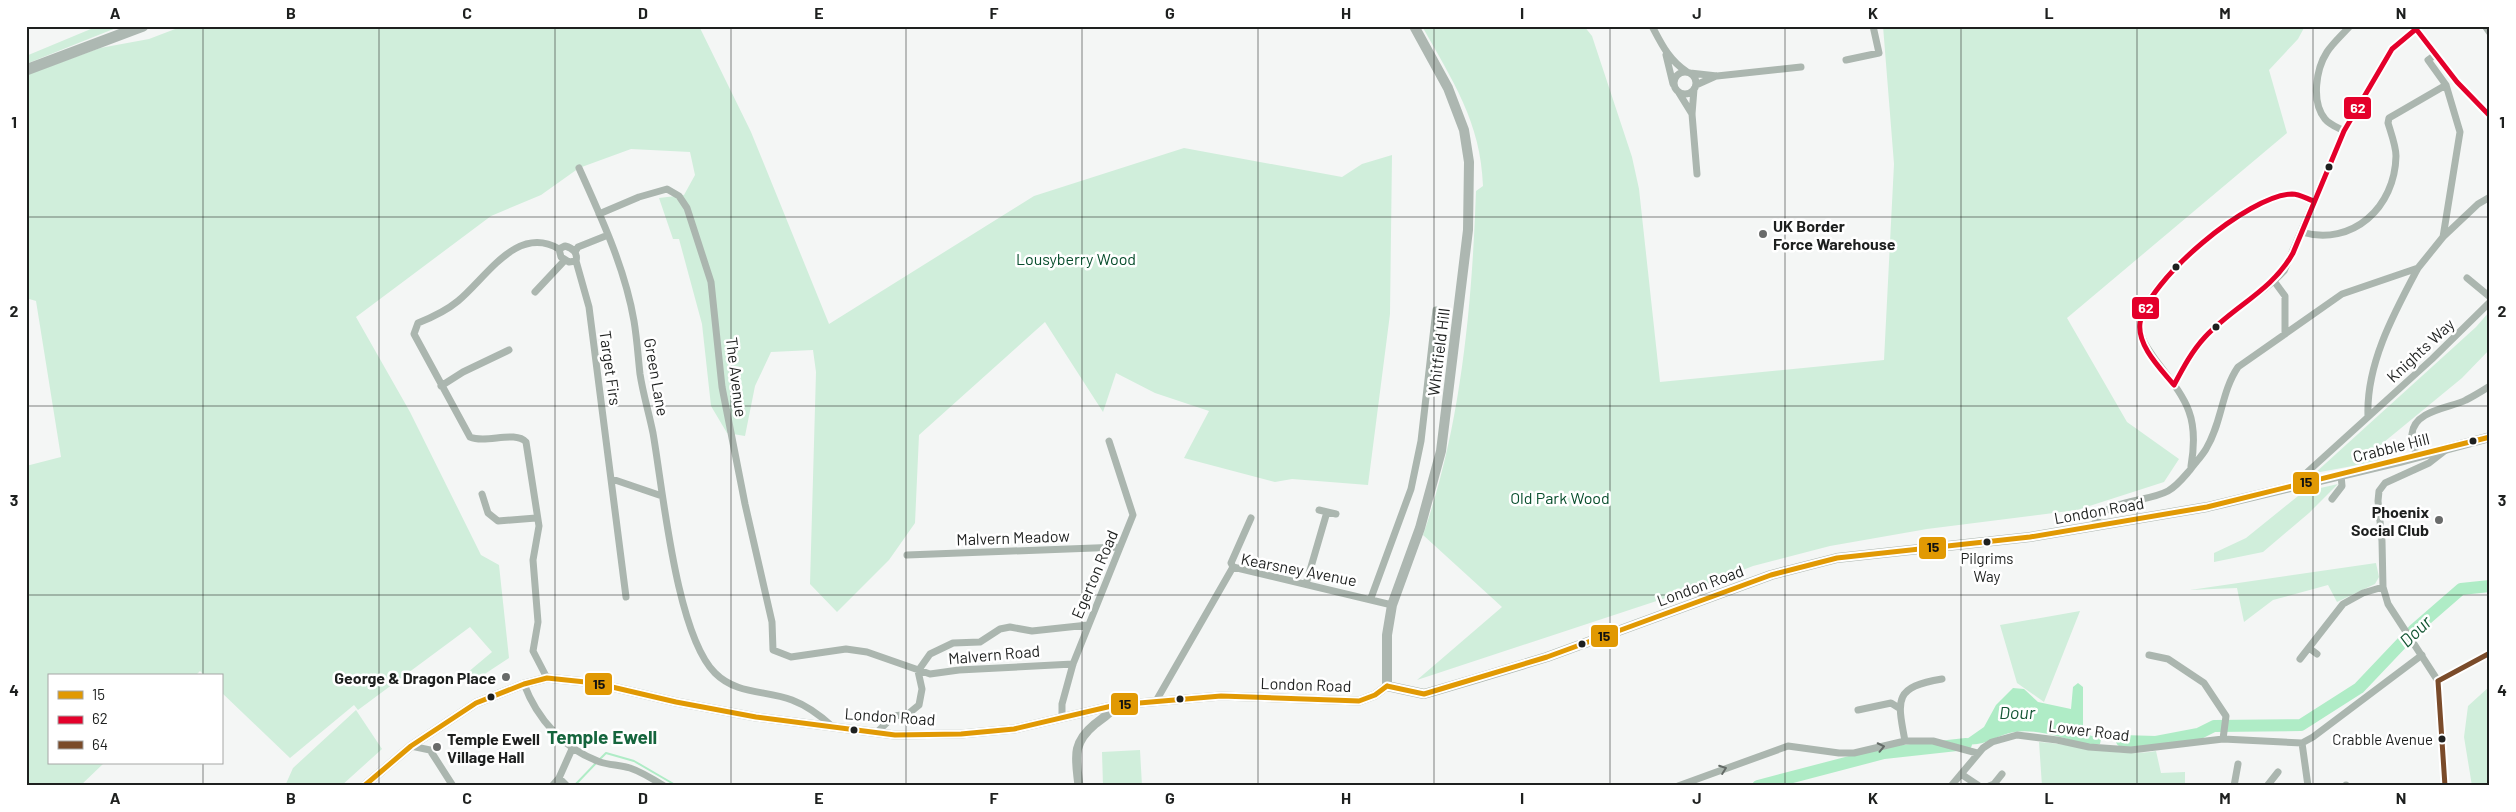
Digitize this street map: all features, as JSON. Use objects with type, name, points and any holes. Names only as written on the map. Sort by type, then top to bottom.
[{"type":"highway","points":[[26,70],[144,26]]},
{"type":"main road","name":"Whitfield Hill","points":[[1387,686],[1387,635],[1392,605],[1420,528],[1441,451],[1468,230],[1469,162],[1464,130],[1448,88],[1414,26]]},
{"type":"main road","name":"Crabble Hill","points":[[2313,482],[2490,437]]},
{"type":"main road","name":"London Road","points":[[1387,686],[1424,694],[1475,680],[1547,657],[1771,575],[1828,560],[1956,546],[2094,526],[2207,507],[2313,482]]},
{"type":"street","points":[[1652,26],[1665,53],[1677,90],[1692,114]]},
{"type":"street","points":[[1846,60],[1879,53],[1873,26]]},
{"type":"street","points":[[2344,131],[2323,117],[2318,99],[2317,85],[2321,64],[2327,53],[2350,26]]},
{"type":"street","points":[[2484,26],[2490,33]]},
{"type":"street","points":[[2174,385],[2189,358],[2210,332],[2274,282],[2288,263],[2344,131],[2392,49],[2415,28],[2435,55],[2490,116]]},
{"type":"street","points":[[1665,53],[1672,62],[1695,78],[1692,114],[1697,174]]},
{"type":"street","points":[[2435,55],[2428,60],[2446,85],[2460,132],[2443,237]]},
{"type":"street","points":[[1717,76],[1695,87],[1686,94],[1677,90],[1674,80],[1677,74],[1689,73],[1717,76],[1801,67]]},
{"type":"street","points":[[2301,232],[2318,235],[2335,234],[2356,227],[2374,214],[2384,203],[2395,173],[2396,154],[2388,123],[2389,118],[2446,85]]},
{"type":"street","name":"Green Lane","points":[[580,168],[608,235],[634,320],[640,375],[653,433],[662,496],[682,597],[695,641],[716,674],[751,693],[779,697],[804,706],[821,716],[833,728]]},
{"type":"street","name":"The Avenue","points":[[599,214],[640,197],[667,189],[679,196],[687,208],[711,282],[724,395],[745,504],[772,622],[774,650]]},
{"type":"street","points":[[2190,469],[2194,446],[2194,425],[2188,404],[2142,338],[2140,325],[2141,311],[2161,281],[2190,254],[2235,219],[2256,206],[2277,197],[2293,194],[2314,201]]},
{"type":"street","points":[[2368,416],[2369,394],[2378,354],[2396,308],[2418,268],[2443,237],[2478,204],[2490,197]]},
{"type":"street","points":[[560,249],[565,246],[575,252],[578,247],[608,235]]},
{"type":"street","points":[[546,678],[533,651],[538,622],[533,575],[539,526],[536,518],[526,442],[517,437],[485,440],[470,437],[414,334],[418,323],[443,312],[460,299],[502,257],[529,243],[549,243],[560,249],[565,260]]},
{"type":"street","name":"Target Firs","points":[[575,252],[589,308],[626,597]]},
{"type":"street","points":[[565,260],[576,262]]},
{"type":"street","points":[[535,292],[565,260]]},
{"type":"street","points":[[2094,526],[2097,517],[2106,510],[2167,491],[2181,481],[2207,449],[2216,426],[2229,380],[2238,367],[2342,294],[2418,268]]},
{"type":"street","points":[[2467,278],[2490,297]]},
{"type":"street","points":[[2274,282],[2282,288],[2285,296],[2285,334]]},
{"type":"street","name":"Knights Way","points":[[2294,486],[2490,302]]},
{"type":"street","name":"Whitfield Hill","points":[[1371,598],[1411,489],[1421,441],[1436,310]]},
{"type":"street","points":[[441,386],[463,372],[509,350]]},
{"type":"street","points":[[2417,456],[2412,434],[2414,426],[2423,417],[2435,410],[2466,401],[2490,386]]},
{"type":"street","name":"Egerton Road","points":[[1062,718],[1062,704],[1073,664],[1133,515],[1110,441]]},
{"type":"street","name":"Crabble Hill","points":[[2383,588],[2379,490],[2385,483],[2429,464],[2448,449]]},
{"type":"street","name":"Crabble Hill","points":[[2332,499],[2342,486],[2339,475]]},
{"type":"street","points":[[612,479],[662,496]]},
{"type":"street","points":[[482,494],[488,513],[498,521],[536,518]]},
{"type":"street","points":[[1319,510],[1336,514]]},
{"type":"street","points":[[1306,584],[1327,512]]},
{"type":"street","points":[[1233,567],[1231,563],[1251,518]]},
{"type":"street","name":"Malvern Meadow","points":[[907,555],[1120,547]]},
{"type":"street","name":"Kearsney Avenue","points":[[1156,701],[1233,567],[1371,598],[1392,605]]},
{"type":"street","points":[[2300,660],[2343,604],[2363,593],[2383,588],[2388,604],[2438,681],[2445,786]]},
{"type":"street","points":[[876,733],[894,716],[908,714],[919,704],[922,689],[918,671],[930,654],[953,643],[980,642],[1000,629],[1010,627],[1032,631],[1088,625]]},
{"type":"street","points":[[2309,648],[2317,654]]},
{"type":"street","name":"Malvern Road","points":[[774,650],[791,657],[846,649],[867,652],[930,674],[959,670],[1073,664]]},
{"type":"street","points":[[2438,681],[2490,653]]},
{"type":"street","points":[[2149,655],[2168,659],[2204,683],[2226,716],[2224,739]]},
{"type":"street","points":[[2308,786],[2302,743],[2313,737],[2422,656]]},
{"type":"street","name":"London Road","points":[[364,786],[411,746],[476,703],[524,684],[546,678],[595,683],[676,702],[833,728],[876,733],[961,734],[1014,729],[1116,705],[1156,701],[1221,696],[1359,701],[1375,695],[1387,686]]},
{"type":"street","points":[[1905,742],[1899,708],[1903,696],[1910,688],[1942,679]]},
{"type":"street","points":[[524,684],[542,718],[572,749],[602,763],[628,767],[664,786]]},
{"type":"street","points":[[1858,710],[1891,703],[1899,708]]},
{"type":"street","points":[[1079,786],[1076,759],[1078,744],[1083,736],[1116,705]]},
{"type":"street","name":"Lower Road","points":[[1951,786],[1978,753],[1992,742],[2018,735],[2050,738],[2089,746],[2131,750],[2224,739],[2302,743]]},
{"type":"street","points":[[1678,786],[1788,746],[1839,753],[1854,753],[1905,742],[1933,741],[1978,753]]},
{"type":"street","points":[[411,746],[430,750],[452,786]]},
{"type":"street","points":[[552,786],[563,782],[572,749]]},
{"type":"street","points":[[2234,786],[2238,764]]},
{"type":"street","points":[[2267,786],[2278,772]]},
{"type":"street","points":[[1961,774],[1979,786]]},
{"type":"street","points":[[1989,786],[1994,784],[2002,774]]},
{"type":"green space","points":[[98,26],[121,26],[26,64],[26,56]]},
{"type":"green space","name":"Lousyberry Wood","points":[[183,26],[699,26],[751,132],[829,324],[1034,196],[1184,148],[1342,177],[1362,164],[1392,155],[1390,314],[1368,485],[1292,479],[1275,482],[1184,458],[1209,411],[1155,393],[1116,373],[1103,412],[1045,322],[919,435],[915,523],[889,560],[837,612],[810,584],[816,372],[813,350],[771,352],[755,386],[745,436],[727,433],[711,406],[702,324],[679,239],[673,239],[659,198],[684,195],[695,175],[690,152],[631,149],[579,168],[541,195],[491,216],[356,317],[410,412],[481,555],[499,565],[509,658],[474,681],[470,681],[467,673],[492,652],[470,627],[358,710],[354,705],[290,758],[222,693],[222,674],[203,674],[200,671],[197,674],[48,674],[48,764],[103,764],[80,786],[26,786],[26,466],[61,457],[36,301],[26,298],[26,75],[100,48],[149,39]]},
{"type":"green space","name":"Old Park Wood","points":[[1422,26],[1584,26],[1592,36],[1632,157],[1639,189],[1660,382],[1884,360],[1894,164],[1883,26],[2305,26],[2298,39],[2269,70],[2287,133],[2067,318],[2127,422],[2179,459],[2164,482],[2077,510],[1927,529],[1830,546],[1753,566],[1702,586],[1417,680],[1502,607],[1423,535],[1447,451],[1455,409],[1467,322],[1476,191],[1483,186],[1481,163],[1471,121],[1454,83]]},
{"type":"green space","points":[[2490,311],[2490,349],[2462,378],[2378,447],[2379,461],[2315,473],[2476,327]]},
{"type":"green space","points":[[2338,484],[2309,513],[2263,552],[2214,562],[2214,553],[2246,538],[2303,492]]},
{"type":"green space","points":[[2376,563],[2379,577],[2375,584],[2337,602],[2328,585],[2273,600],[2244,622],[2237,588],[2190,590]]},
{"type":"green space","points":[[2080,611],[2044,702],[2017,683],[2000,625]]},
{"type":"green space","points":[[2490,686],[2490,786],[2472,786],[2464,737],[2468,706]]},
{"type":"green space","points":[[356,710],[382,749],[341,786],[285,786],[293,768]]},
{"type":"green space","points":[[2039,742],[2112,752],[2141,753],[2156,751],[2161,773],[2185,772],[2185,786],[2042,786]]},
{"type":"green space","points":[[1140,750],[1142,786],[1103,786],[1102,752]]},
{"type":"water","name":"Dour","points":[[2078,683],[2083,687],[2083,733],[2101,739],[2100,744],[2091,745],[2043,733],[2024,731],[2014,732],[1979,744],[1966,744],[1964,741],[1984,727],[1996,705],[2013,688],[2024,689],[2038,702],[2071,709],[2073,687]]},
{"type":"waterway","name":"Dour","points":[[2122,741],[2156,742],[2198,734],[2214,726],[2301,725],[2359,688],[2415,629],[2461,589],[2490,586]]},
{"type":"waterway","name":"Dour","points":[[1758,786],[1884,753],[1966,744]]},
{"type":"waterway","name":"Dour","points":[[600,759],[606,753],[634,761],[677,786]]},
{"type":"waterway","name":"Dour","points":[[574,786],[597,762]]},
{"type":"transit line","name":"62","points":[[2314,201],[2292,194],[2273,198],[2251,209],[2202,243],[2161,285],[2147,305],[2140,323],[2140,332],[2151,357],[2174,385],[2200,342],[2216,326],[2264,288],[2293,253],[2344,131],[2392,49],[2416,29],[2457,82],[2490,116]]},
{"type":"transit line","name":"15","points":[[1387,686],[1424,694],[1547,657],[1771,575],[1837,558],[2030,537],[2207,507],[2490,437]]},
{"type":"transit line","name":"64","points":[[2438,681],[2490,653]]},
{"type":"transit line","name":"15","points":[[364,786],[411,746],[476,703],[524,684],[547,678],[595,683],[676,702],[756,717],[895,735],[961,734],[1014,729],[1116,705],[1221,696],[1359,701],[1375,695],[1387,686]]},
{"type":"transit line","name":"64","points":[[2438,681],[2445,786]]},
{"type":"place","name":"UK Border Force Warehouse","points":[[1763,234]]},
{"type":"place","name":"Phoenix Social Club","points":[[2439,520]]},
{"type":"place","name":"Pilgrims Way","points":[[1987,542]]},
{"type":"place","name":"George & Dragon Place","points":[[506,677]]},
{"type":"place","name":"Crabble Avenue","points":[[2442,739]]},
{"type":"place","name":"Temple Ewell Village Hall","points":[[437,747]]},
{"type":"district","name":"Temple Ewell","points":[[602,736]]}]
